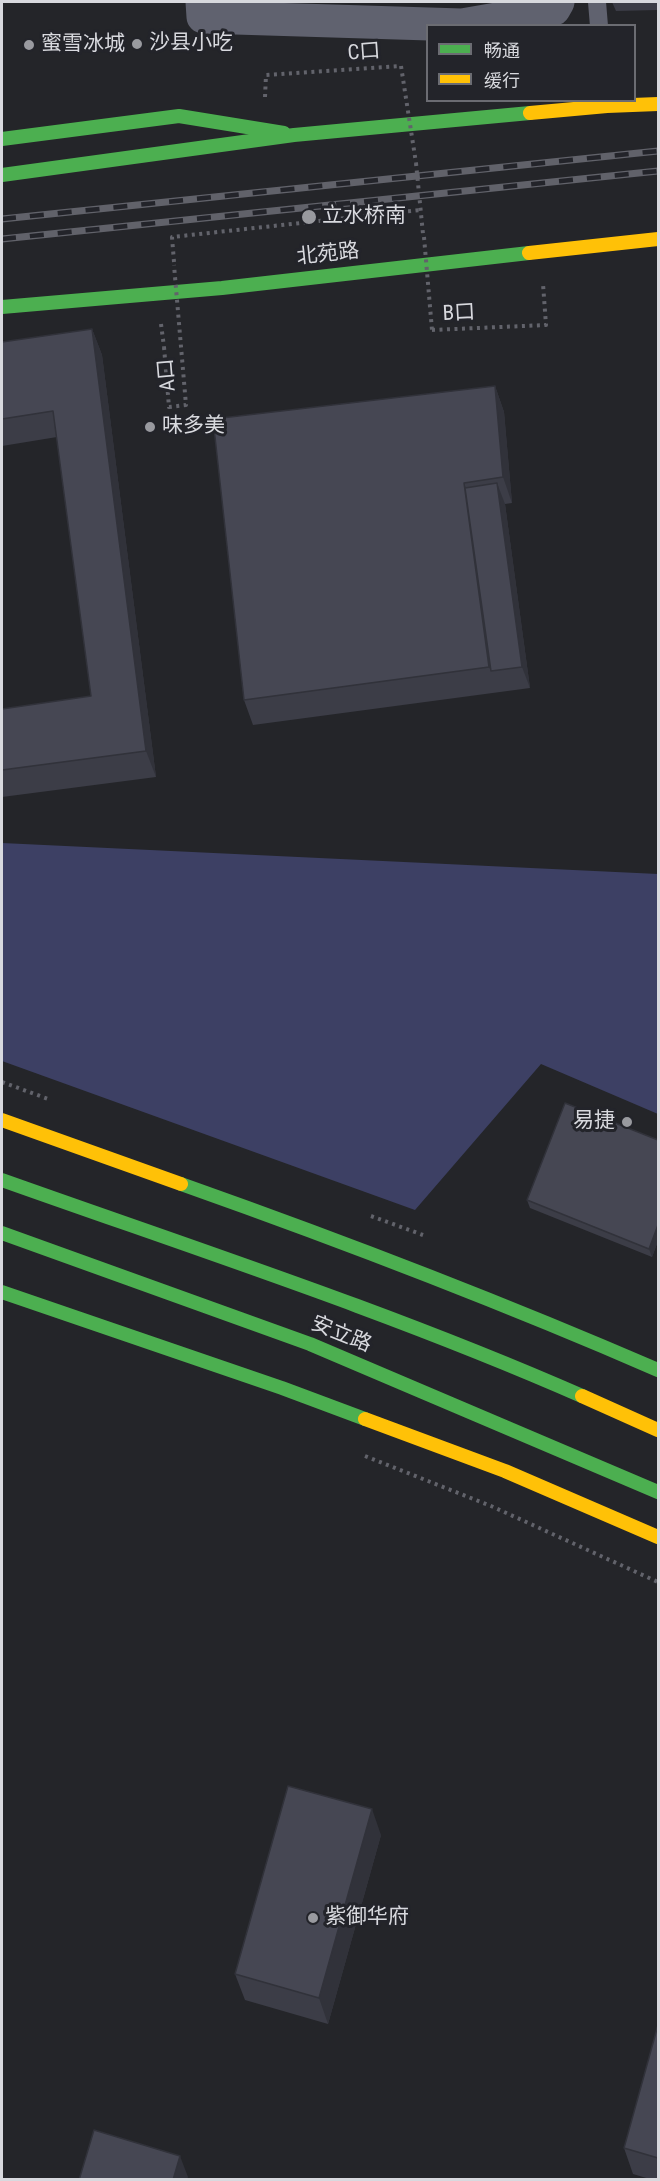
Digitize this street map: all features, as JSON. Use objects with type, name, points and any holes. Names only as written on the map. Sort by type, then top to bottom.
[{"type":"main road","points":[[2,175],[294,135],[607,103],[658,104]]},
{"type":"main road","points":[[2,139],[179,116],[294,135]]},
{"type":"main road","name":"北苑路","points":[[2,308],[222,288],[658,239]]},
{"type":"main road","points":[[2,1120],[324,1236],[577,1334],[658,1370]]},
{"type":"main road","name":"安立路","points":[[2,1180],[347,1302],[534,1375],[658,1430]]},
{"type":"main road","name":"安立路","points":[[2,1233],[309,1344],[658,1492]]},
{"type":"main road","points":[[2,1292],[282,1388],[494,1467],[658,1538]]},
{"type":"street","points":[[202,2],[203,17],[430,24]]},
{"type":"street","points":[[468,24],[554,9],[558,2]]},
{"type":"lane","points":[[597,2],[599,24]]},
{"type":"path","name":"C口","points":[[266,75],[401,66],[416,164],[420,210]]},
{"type":"path","name":"B口","points":[[420,210],[432,330],[546,325],[540,252]]},
{"type":"path","name":"A口","points":[[164,347],[169,407],[186,405],[172,237],[420,210]]},
{"type":"path","points":[[357,1453],[491,1506],[658,1582]]},
{"type":"shaded area","points":[[2,843],[658,874],[658,1114],[541,1064],[415,1210],[2,1061]]},
{"type":"building","points":[[92,329],[146,751],[2,770],[2,709],[91,696],[53,411],[2,419],[2,342]]},
{"type":"building","points":[[495,386],[503,477],[464,483],[489,667],[244,700],[213,419]]},
{"type":"building","points":[[497,483],[522,667],[491,671],[465,488]]},
{"type":"building","points":[[565,1103],[658,1140],[658,1225],[649,1249],[527,1200]]},
{"type":"building","name":"紫御华府","points":[[288,1786],[372,1809],[319,1998],[235,1974]]},
{"type":"building","points":[[658,2025],[658,2158],[624,2148]]},
{"type":"building","points":[[94,2130],[180,2156],[173,2180],[79,2180]]},
{"type":"railway","points":[[2,219],[658,151]]},
{"type":"railway","points":[[2,239],[658,171]]},
{"type":"traffic: fast","points":[[2,175],[294,135],[530,113]]},
{"type":"traffic: fast","points":[[2,139],[179,116],[284,133]]},
{"type":"traffic: fast","points":[[2,307],[222,288],[529,253]]},
{"type":"traffic: fast","points":[[2,1180],[367,1309],[582,1396]]},
{"type":"traffic: fast","points":[[181,1184],[421,1273],[658,1370]]},
{"type":"traffic: fast","points":[[2,1233],[310,1344],[658,1492]]},
{"type":"traffic: fast","points":[[2,1292],[282,1388],[365,1419]]},
{"type":"traffic: slow","points":[[530,113],[658,104]]},
{"type":"traffic: slow","points":[[529,253],[658,239]]},
{"type":"traffic: slow","points":[[2,1120],[181,1184]]},
{"type":"traffic: slow","points":[[582,1396],[658,1430]]},
{"type":"traffic: slow","points":[[365,1419],[505,1471],[658,1537]]},
{"type":"place","name":"沙县小吃","points":[[137,44]]},
{"type":"place","name":"蜜雪冰城","points":[[29,45]]},
{"type":"place","name":"立水桥南","points":[[309,217]]},
{"type":"place","name":"味多美","points":[[150,427]]},
{"type":"place","name":"易捷","points":[[627,1122]]},
{"type":"place","name":"紫御华府","points":[[313,1918]]}]
